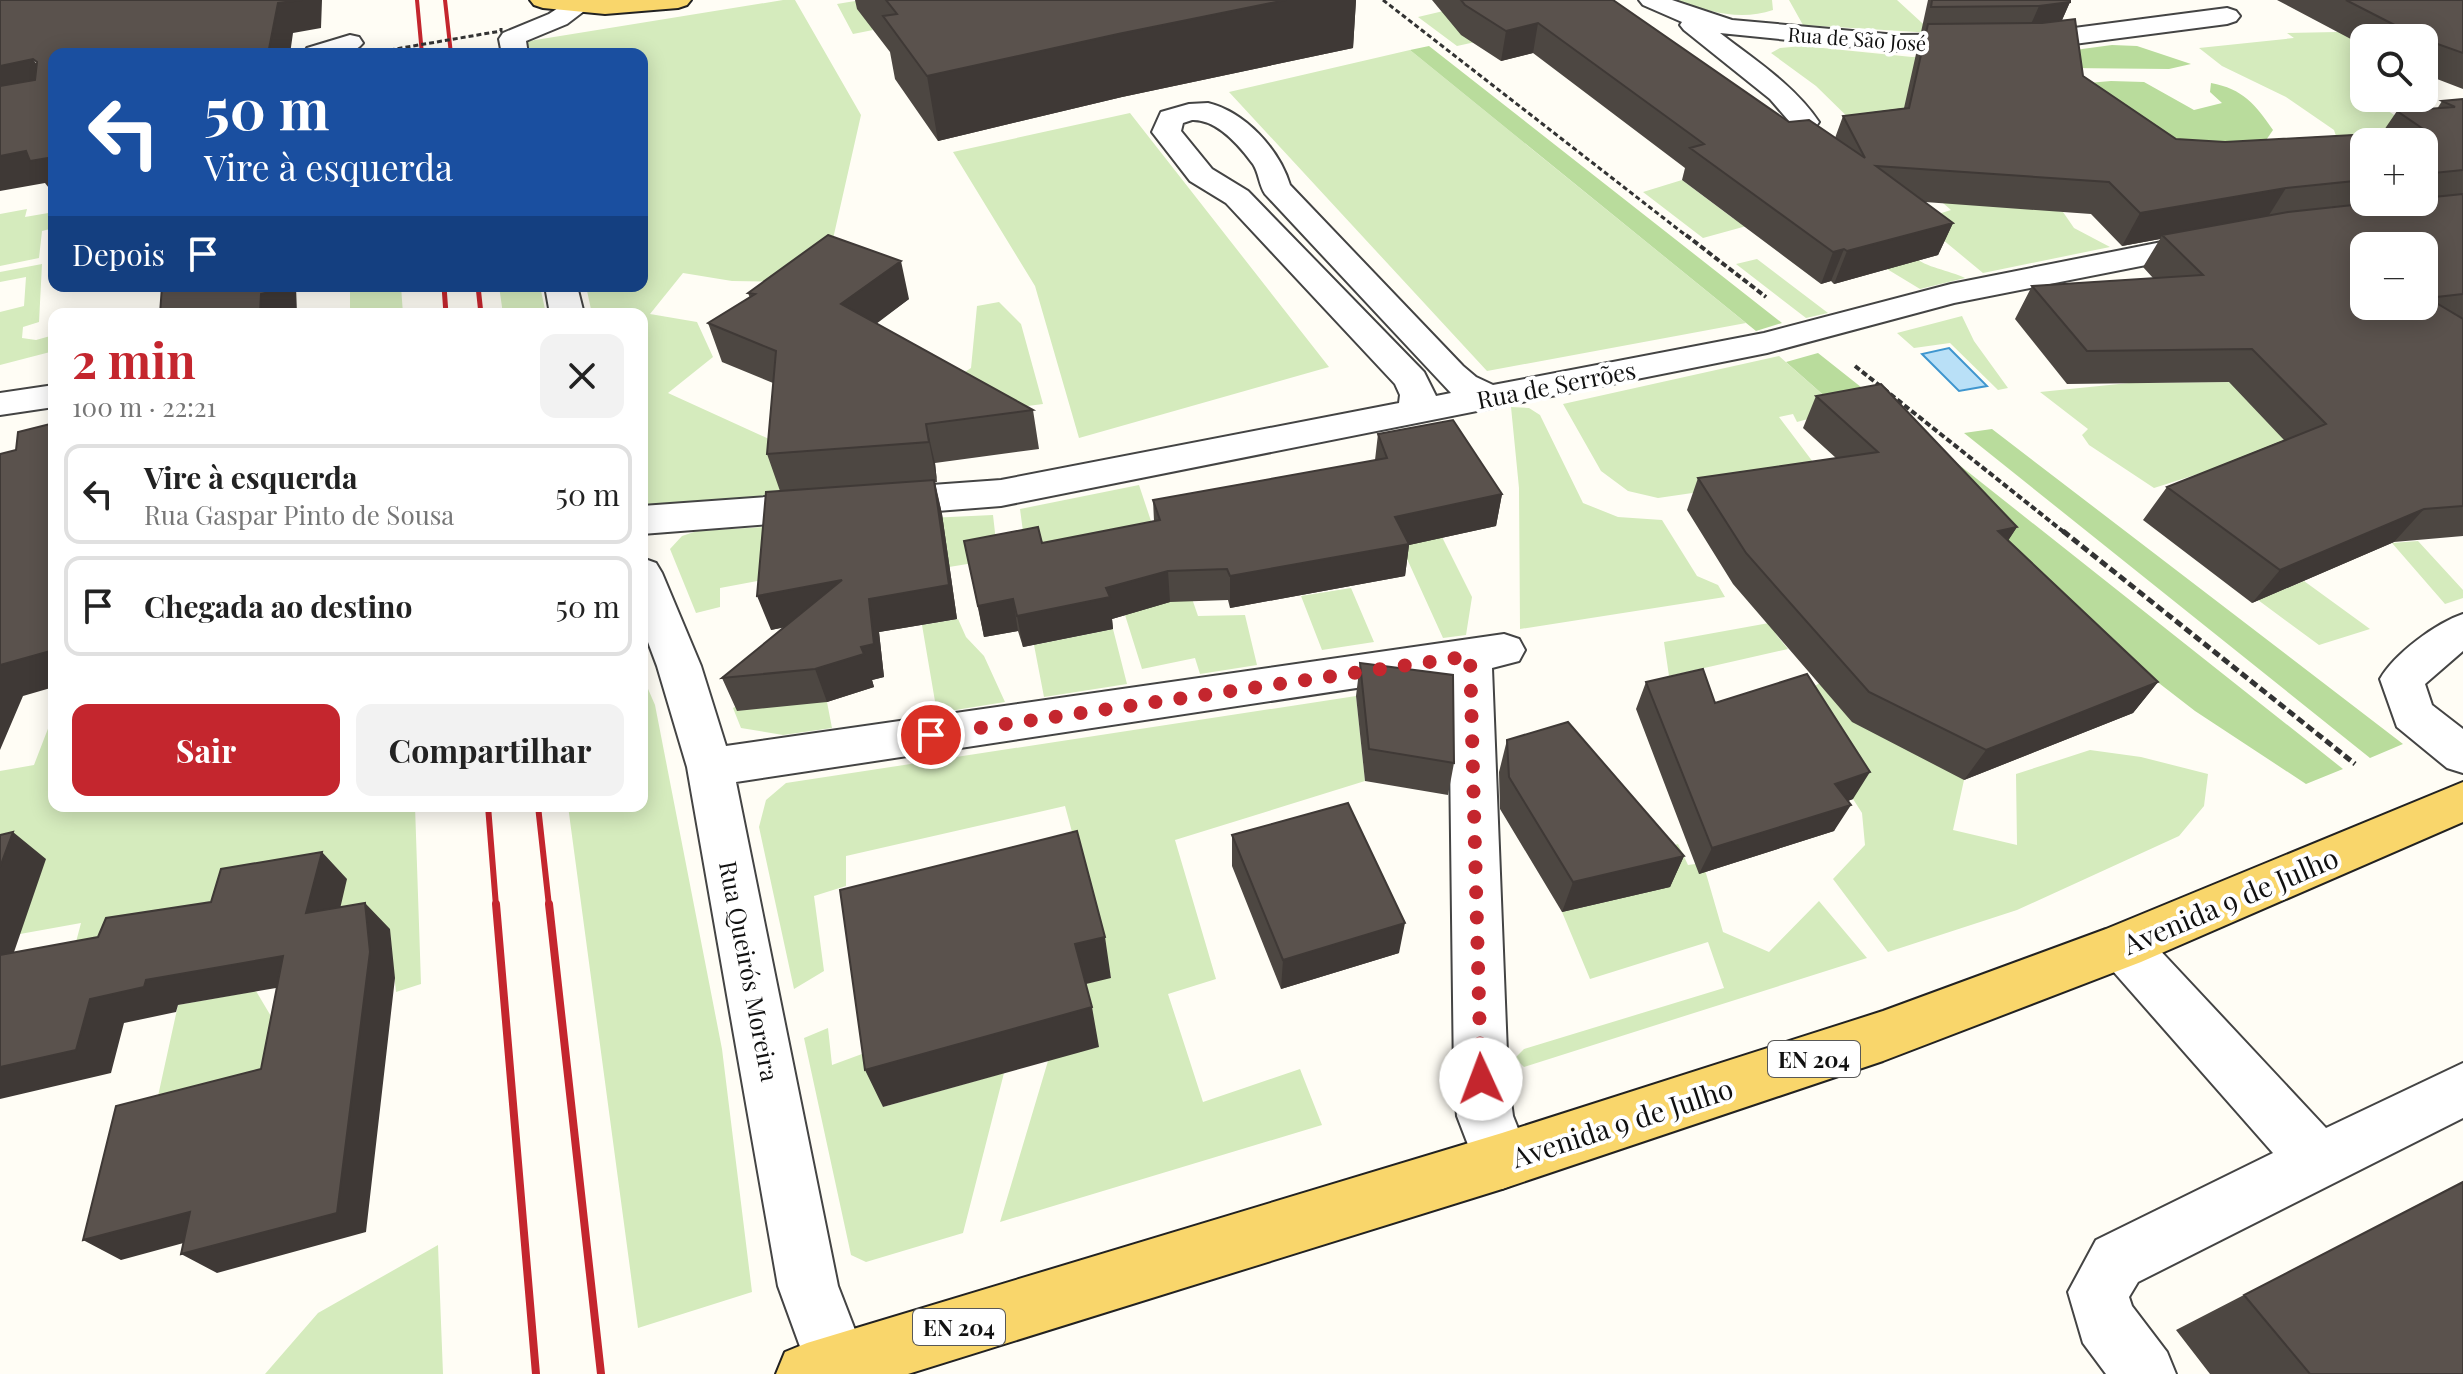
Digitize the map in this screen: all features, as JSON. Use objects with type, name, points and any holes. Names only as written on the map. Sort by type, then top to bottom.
[{"type":"main road","points":[[543,0],[579,5],[641,5],[678,0]]},
{"type":"main road","name":"Avenida 9 de Julho","points":[[829,1371],[1502,1161],[1883,1036],[2123,946],[2463,801]]},
{"type":"street","name":"Rua de São José","points":[[1652,0],[1679,13],[1730,28],[1897,43],[2028,42],[2227,16]]},
{"type":"street","points":[[514,48],[512,39],[516,36],[558,19],[579,5]]},
{"type":"street","name":"Rua de São José","points":[[1679,13],[1780,93],[1805,122]]},
{"type":"street","points":[[1417,411],[1418,395],[1411,380],[1237,197],[1201,175],[1166,132],[1171,118],[1189,112],[1208,111],[1225,118],[1269,164],[1276,188],[1450,374],[1463,385],[1489,397]]},
{"type":"street","name":"Rua de Serrões","points":[[648,520],[1001,493],[1767,343],[1951,294],[2251,235]]},
{"type":"street","points":[[0,404],[48,397]]},
{"type":"street","name":"Rua Queirós Moreira","points":[[648,588],[679,666],[710,767],[808,1286],[829,1371]]},
{"type":"street","points":[[2463,630],[2402,679],[2413,715],[2463,755]]},
{"type":"street","points":[[710,767],[1487,653],[1481,1079],[1485,1116],[1502,1161]]},
{"type":"street","points":[[2123,946],[2318,1161]]},
{"type":"street","points":[[2145,1374],[2105,1321],[2098,1292],[2117,1261],[2463,1089]]},
{"type":"path","points":[[1383,0],[1770,300]]},
{"type":"path","points":[[358,48],[501,31],[501,28]]},
{"type":"path","points":[[1845,358],[2355,764]]},
{"type":"green space","points":[[795,0],[861,115],[828,261],[794,282],[732,281],[683,273],[650,314],[697,322],[713,357],[668,393],[769,439],[783,465],[780,501],[648,506],[648,308],[591,308],[587,292],[648,292],[648,48],[526,48],[523,42]]},
{"type":"green space","points":[[861,0],[873,30],[853,34],[837,4]]},
{"type":"green space","points":[[1490,0],[1512,34],[1457,46],[1418,17]]},
{"type":"green space","points":[[1677,0],[1772,0],[1773,10],[1749,15],[1725,14]]},
{"type":"green space","points":[[1789,0],[1897,0],[1933,33],[1803,25]]},
{"type":"green space","points":[[2350,32],[2350,112],[2390,112],[2414,128],[2350,128],[2350,214],[2249,223],[2340,148],[2334,130],[2286,97],[2222,66],[2199,48],[2294,38],[2287,33]]},
{"type":"green space","points":[[1429,46],[1782,323],[1756,331],[1410,50]]},
{"type":"green space","points":[[1803,46],[1912,57],[2082,49],[1863,132],[1816,86],[1771,53],[1780,48]]},
{"type":"green space","points":[[2137,46],[2191,64],[2169,69],[2068,68],[2050,61],[2082,49]]},
{"type":"green space","points":[[1410,50],[1746,323],[1487,371],[1229,92]]},
{"type":"green space","points":[[2144,82],[2194,110],[2222,103],[2210,92],[2211,83],[2232,89],[2247,99],[2273,130],[2262,146],[2154,141],[2065,85]]},
{"type":"green space","points":[[1130,113],[1329,367],[1079,438],[1035,286],[953,152]]},
{"type":"green space","points":[[1682,180],[1734,219],[1790,214],[1703,238],[1643,192]]},
{"type":"green space","points":[[1928,190],[2063,212],[2074,228],[2110,247],[1983,273],[1919,220],[1951,210]]},
{"type":"green space","points":[[27,209],[25,217],[48,213],[48,230],[42,231],[39,258],[0,266],[0,214]]},
{"type":"green space","points":[[1913,256],[1965,278],[1920,289],[1887,269]]},
{"type":"green space","points":[[1757,259],[1828,313],[1806,318],[1736,264]]},
{"type":"green space","points":[[42,264],[39,322],[23,327],[22,338],[36,340],[48,337],[48,353],[0,365],[0,312],[24,306],[26,277],[0,282],[0,272]]},
{"type":"green space","points":[[350,292],[401,292],[403,308],[350,308]]},
{"type":"green space","points":[[500,292],[541,292],[545,308],[502,308]]},
{"type":"green space","points":[[999,302],[1021,324],[1043,404],[936,418],[931,394],[971,368],[977,306]]},
{"type":"green space","points":[[1962,316],[1974,341],[2008,388],[1998,390],[1950,343],[1914,348],[1897,333]]},
{"type":"green space","points":[[1818,353],[2343,769],[2306,784],[2195,711],[1997,558],[1872,438],[1786,362]]},
{"type":"green space","points":[[1779,356],[1872,438],[1830,413],[1797,422],[1793,414],[1779,417],[1822,474],[1658,498],[1628,491],[1601,471],[1563,404]]},
{"type":"green space","points":[[2234,382],[2308,466],[2224,488],[2201,473],[2154,488],[2089,445],[2082,435],[2088,429],[2040,392],[2129,383]]},
{"type":"green space","points":[[1511,407],[1529,408],[1540,415],[1583,503],[1618,517],[1662,520],[1697,576],[1718,585],[1725,597],[1520,629],[1519,488]]},
{"type":"green space","points":[[1992,429],[2403,744],[2370,758],[1964,433]]},
{"type":"green space","points":[[1139,485],[1162,554],[1176,552],[1198,616],[1245,615],[1257,665],[1200,674],[1195,658],[1142,669],[1125,615],[1132,613],[1027,562],[1020,509]]},
{"type":"green space","points":[[1378,495],[1442,537],[1472,597],[1466,635],[1443,638]]},
{"type":"green space","points":[[993,515],[998,559],[949,567],[945,539],[907,519]]},
{"type":"green space","points":[[796,525],[837,566],[720,588],[720,607],[696,613],[670,549],[682,536],[697,531]]},
{"type":"green space","points":[[2418,541],[2463,590],[2463,598],[2445,604],[2392,543]]},
{"type":"green space","points":[[2304,581],[2370,629],[2319,645],[2258,600]]},
{"type":"green space","points":[[1351,588],[1374,642],[1322,650],[1301,596]]},
{"type":"green space","points":[[1830,612],[1964,780],[1953,830],[2017,845],[2016,774],[2090,750],[2141,757],[2208,774],[2204,806],[2179,836],[2017,910],[1888,952],[1833,879],[1865,845],[1862,813],[1791,702],[1818,684],[1845,677],[1775,633],[1788,649],[1669,676],[1664,642]]},
{"type":"green space","points":[[958,619],[966,637],[984,656],[1005,702],[937,713],[922,625]]},
{"type":"green space","points":[[1113,629],[1127,684],[1044,697],[1034,645]]},
{"type":"green space","points":[[648,689],[655,705],[722,1049],[752,1292],[638,1328],[569,812],[648,812]]},
{"type":"green space","points":[[1356,696],[1365,781],[1175,840],[1216,979],[1168,994],[1203,1102],[1300,1069],[1322,1125],[1000,1222],[1048,1061],[1082,985],[1111,977],[1065,806],[846,856],[846,886],[814,896],[824,971],[794,989],[759,827],[766,800],[786,783]]},
{"type":"green space","points":[[750,700],[827,702],[832,728],[783,735],[741,728],[733,708]]},
{"type":"green space","points":[[48,729],[48,812],[415,812],[421,984],[396,992],[389,929],[235,944],[76,942],[81,923],[20,934],[0,869],[0,771],[34,765]]},
{"type":"green space","points":[[1678,844],[1688,865],[1703,863],[1723,932],[1769,952],[1819,901],[1867,958],[1524,1067],[1515,1058],[1524,1049],[1724,988],[1708,942],[1590,979],[1562,912],[1668,887],[1648,853]]},
{"type":"green space","points":[[256,991],[297,1060],[151,1128],[178,1005]]},
{"type":"green space","points":[[828,1028],[832,1065],[862,1054],[883,1107],[1004,1073],[963,1233],[866,1262],[851,1255],[804,1038]]},
{"type":"green space","points":[[438,1245],[443,1374],[265,1374],[318,1313]]},
{"type":"water","points":[[1949,348],[1987,386],[1959,391],[1922,354]]},
{"type":"building","points":[[0,0],[302,0],[278,3],[269,48],[48,48],[48,158],[30,161],[26,151],[0,156],[0,86],[35,80],[37,62],[33,59],[0,66]]},
{"type":"building","points":[[886,0],[1286,0],[927,76],[883,16],[897,14]]},
{"type":"building","points":[[1461,0],[1613,0],[1789,122],[1809,120],[1865,158],[1843,116],[1909,108],[1928,24],[2042,23],[2075,19],[2083,76],[2176,139],[2225,142],[2350,135],[2350,181],[2286,188],[2140,213],[2109,182],[1876,166],[1953,223],[1833,252],[1690,148],[1704,144],[1538,23],[1506,31]]},
{"type":"building","points":[[1932,0],[2070,2],[2039,6],[1931,7]]},
{"type":"building","points":[[2346,0],[2463,0],[2463,53],[2438,44],[2438,24],[2393,24]]},
{"type":"building","points":[[2463,99],[2463,170],[2438,173],[2438,128],[2422,128],[2398,112],[2438,112],[2438,108],[2455,107],[2442,101]]},
{"type":"building","points":[[2463,194],[2463,294],[2438,297],[2438,232],[2350,232],[2350,320],[2438,320],[2438,304],[2463,319],[2463,506],[2424,509],[2280,570],[2167,487],[2326,424],[2252,349],[2087,351],[2032,286],[2203,275],[2162,235],[2288,212],[2350,205],[2350,216],[2438,216],[2438,197]]},
{"type":"building","points":[[828,235],[901,261],[841,304],[1033,410],[926,424],[929,442],[767,454],[776,351],[708,323],[755,294],[748,293]]},
{"type":"building","points":[[162,292],[269,292],[261,294],[260,308],[160,308]]},
{"type":"building","points":[[1881,384],[2017,527],[1998,531],[2158,682],[1986,750],[1869,692],[1746,553],[1698,478],[1878,452],[1816,396]]},
{"type":"building","points":[[1453,420],[1502,494],[1395,517],[1409,544],[1230,576],[1227,569],[1168,571],[1106,588],[1110,597],[1017,616],[1013,599],[978,606],[964,541],[1038,527],[1042,543],[1160,520],[1153,500],[1387,458],[1378,434]]},
{"type":"building","points":[[48,424],[48,652],[0,665],[0,454],[16,450],[18,432]]},
{"type":"building","points":[[934,480],[949,585],[869,599],[874,644],[861,647],[864,654],[815,669],[722,678],[842,580],[757,596],[766,492]]},
{"type":"building","points":[[1360,663],[1453,675],[1454,763],[1369,749]]},
{"type":"building","points":[[1703,669],[1715,703],[1807,674],[1870,772],[1835,784],[1851,805],[1712,848],[1646,682]]},
{"type":"building","points":[[1568,722],[1684,856],[1573,882],[1509,777],[1507,740]]},
{"type":"building","points":[[1348,803],[1405,923],[1283,960],[1232,835]]},
{"type":"building","points":[[1077,831],[1105,937],[1075,944],[1092,1007],[865,1070],[840,890]]},
{"type":"building","points":[[13,832],[0,867],[0,835]]},
{"type":"building","points":[[322,852],[306,913],[365,903],[370,952],[337,1213],[181,1254],[190,1212],[83,1240],[116,1106],[261,1069],[283,956],[146,980],[144,987],[90,999],[76,1050],[0,1067],[0,955],[98,937],[106,918],[211,902],[221,869]]},
{"type":"building","points":[[2463,1182],[2463,1374],[2310,1374],[2244,1295]]},
{"type":"railway","points":[[417,0],[421,48]]},
{"type":"railway","points":[[445,0],[450,48]]},
{"type":"railway","points":[[444,292],[446,308]]},
{"type":"railway","points":[[479,292],[480,308]]},
{"type":"railway","points":[[488,812],[496,906]]},
{"type":"railway","points":[[539,812],[549,906]]},
{"type":"railway","points":[[496,904],[536,1374]]},
{"type":"railway","points":[[549,904],[601,1374]]},
{"type":"route","points":[[931,735],[1470,656],[1481,1079]]}]
